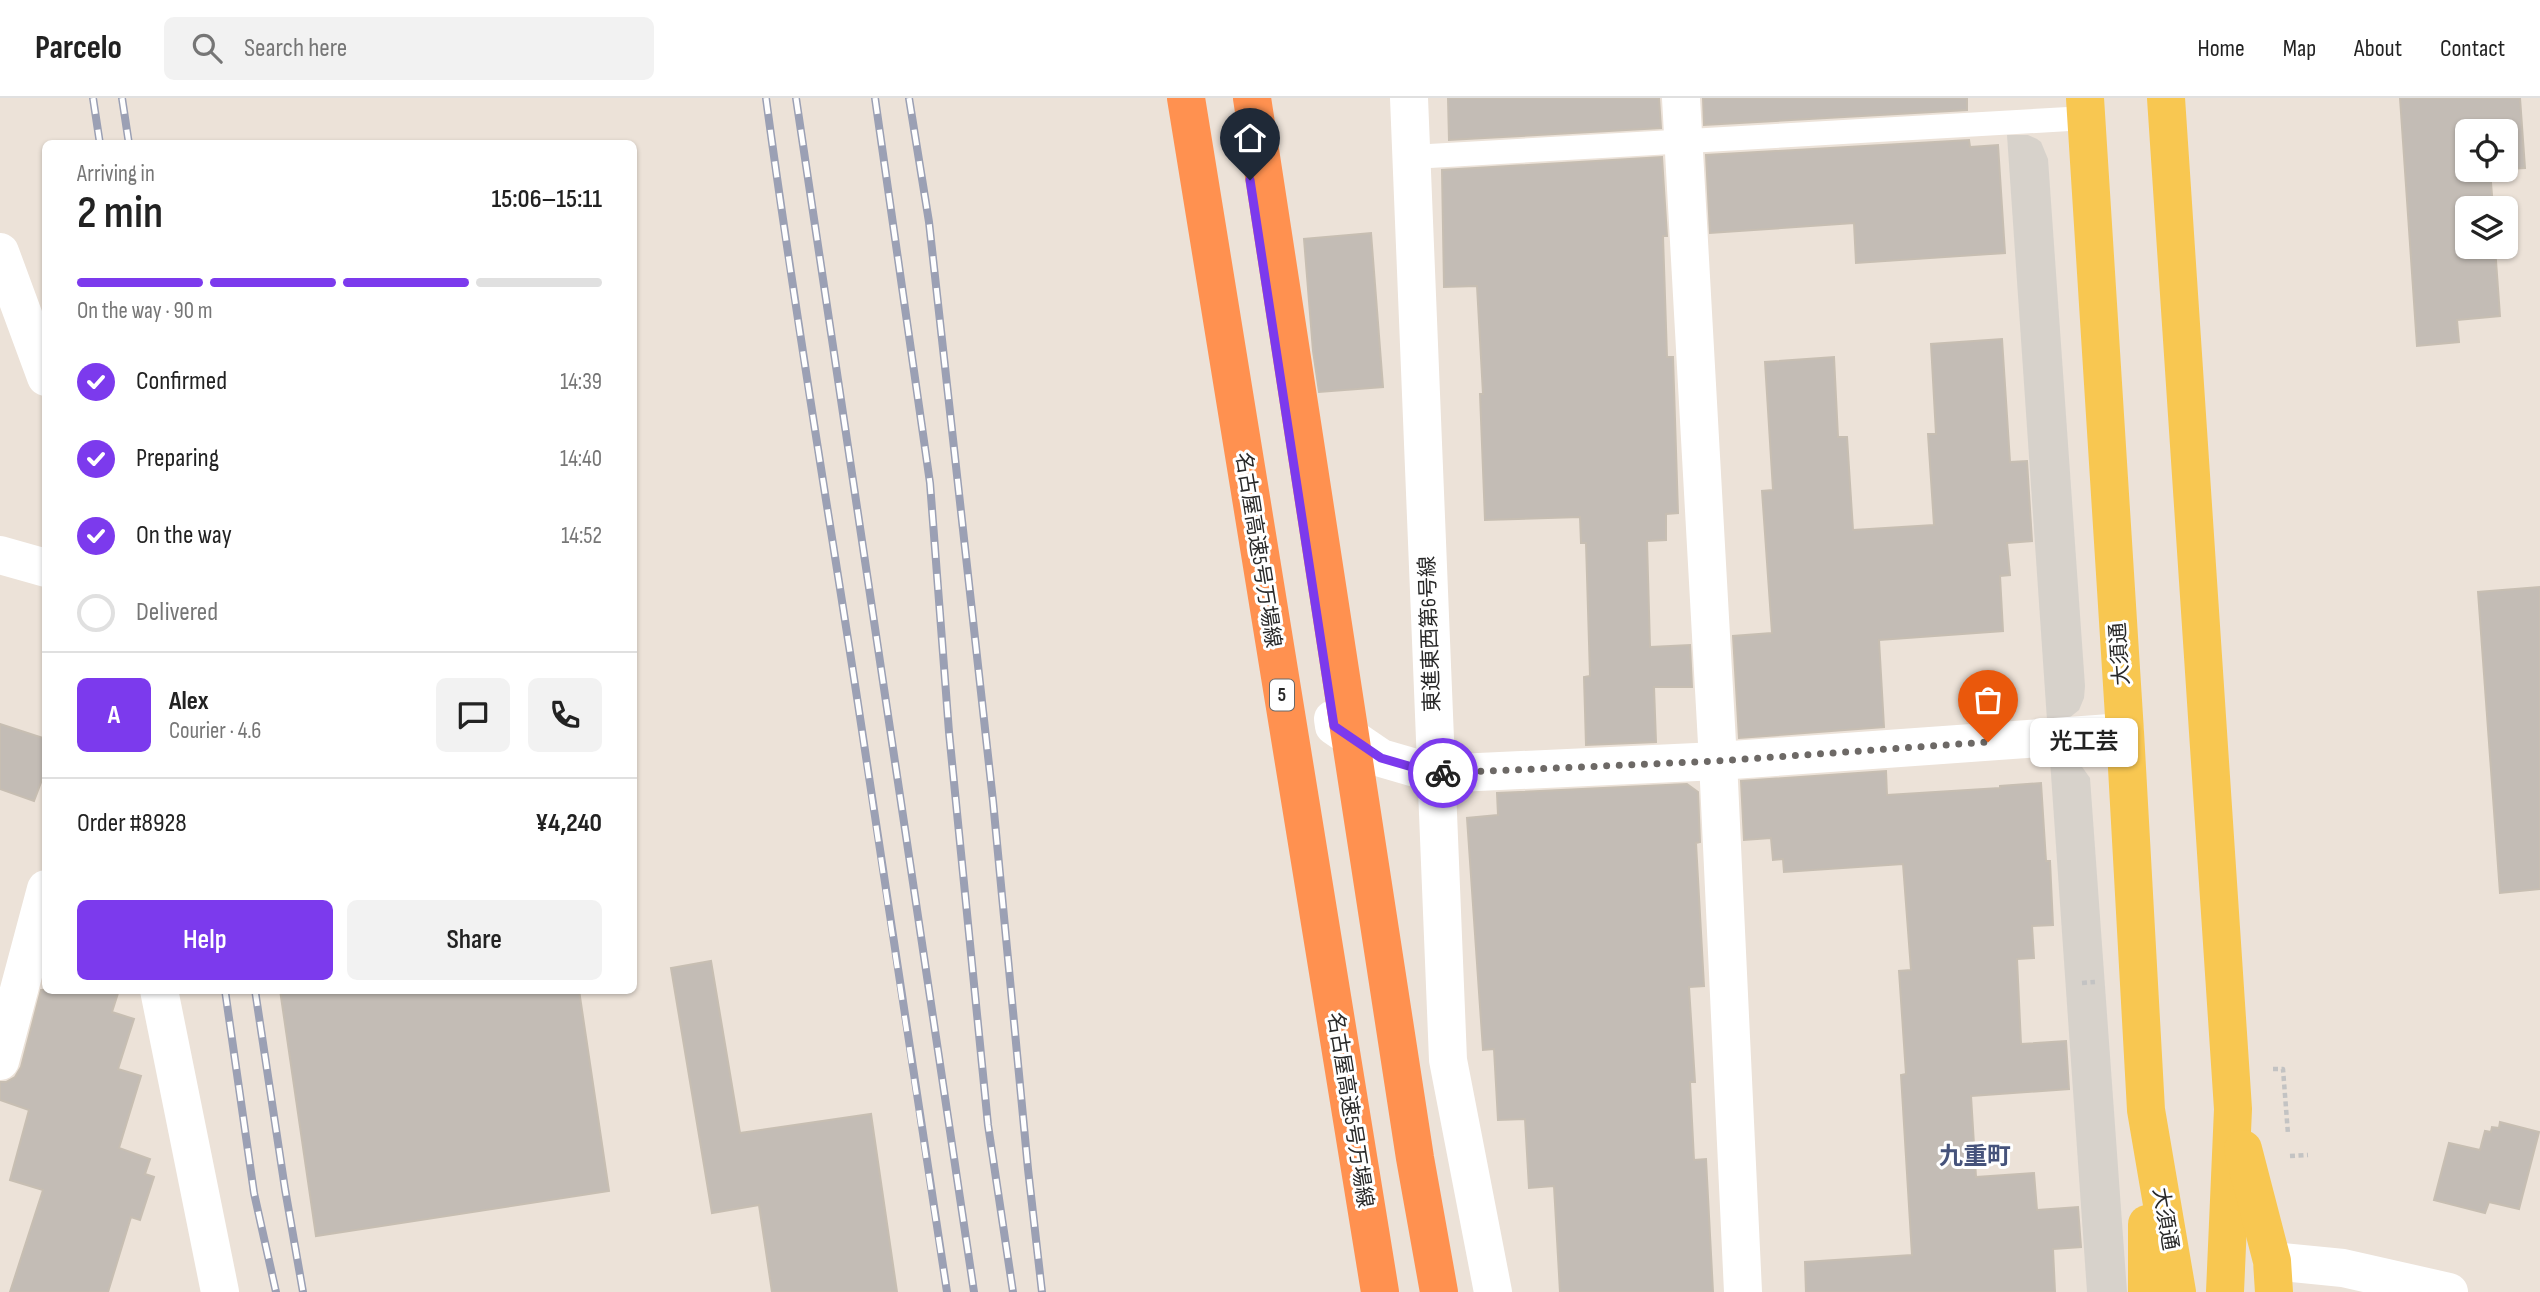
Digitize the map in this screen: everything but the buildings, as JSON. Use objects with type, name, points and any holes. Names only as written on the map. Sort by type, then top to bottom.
[{"type":"highway","name":"名古屋高速5号万場線","points":[[1186,98],[1380,1292]]},
{"type":"highway","points":[[1252,98],[1415,1158],[1439,1292]]},
{"type":"main road","points":[[2166,98],[2233,1109],[2225,1292]]},
{"type":"main road","name":"大須通","points":[[2085,108],[2146,1110],[2177,1292]]},
{"type":"main road","points":[[2233,1109],[2273,1277]]},
{"type":"main road","points":[[2146,1110],[2147,1292]]},
{"type":"street","points":[[1237,98],[1334,726],[1381,758],[1436,774],[1718,761],[2125,733]]},
{"type":"street","name":"東進東西第6号線","points":[[1409,98],[1448,1060],[1493,1292]]},
{"type":"street","points":[[1681,98],[1718,761],[1742,1292]]},
{"type":"street","points":[[0,252],[42,366]]},
{"type":"street","points":[[0,555],[42,567]]},
{"type":"street","points":[[0,1061],[42,904]]},
{"type":"street","points":[[160,994],[220,1292]]},
{"type":"street","points":[[2273,1277],[2343,1268],[2449,1292]]},
{"type":"lane","points":[[1412,157],[1684,141],[2085,108]]},
{"type":"path","points":[[2082,983],[2097,982]]},
{"type":"path","points":[[2283,1069],[2289,1156],[2308,1155]]},
{"type":"shaded area","points":[[2007,135],[2028,135],[2037,139],[2048,159],[2085,686],[2079,710],[2069,718],[2047,720]]},
{"type":"shaded area","points":[[2050,760],[2080,764],[2090,778],[2127,1292],[2087,1292]]},
{"type":"railway","points":[[93,98],[99,140]]},
{"type":"railway","points":[[122,98],[128,140]]},
{"type":"railway","points":[[766,98],[947,1292]]},
{"type":"railway","points":[[796,98],[974,1292]]},
{"type":"railway","points":[[875,98],[930,483],[949,732],[988,1125],[1013,1292]]},
{"type":"railway","points":[[909,98],[929,222],[993,801],[1042,1292]]},
{"type":"railway","points":[[226,994],[254,1193],[276,1292]]},
{"type":"railway","points":[[256,994],[303,1292]]},
{"type":"way so far","points":[[1443,773],[1718,761],[1988,742]]},
{"type":"place","name":"光工芸","points":[[1988,742]]},
{"type":"district","name":"九重町","points":[[1975,1156]]},
{"type":"route","points":[[1250,180],[1334,726],[1381,758],[1436,774],[1443,773]]}]
